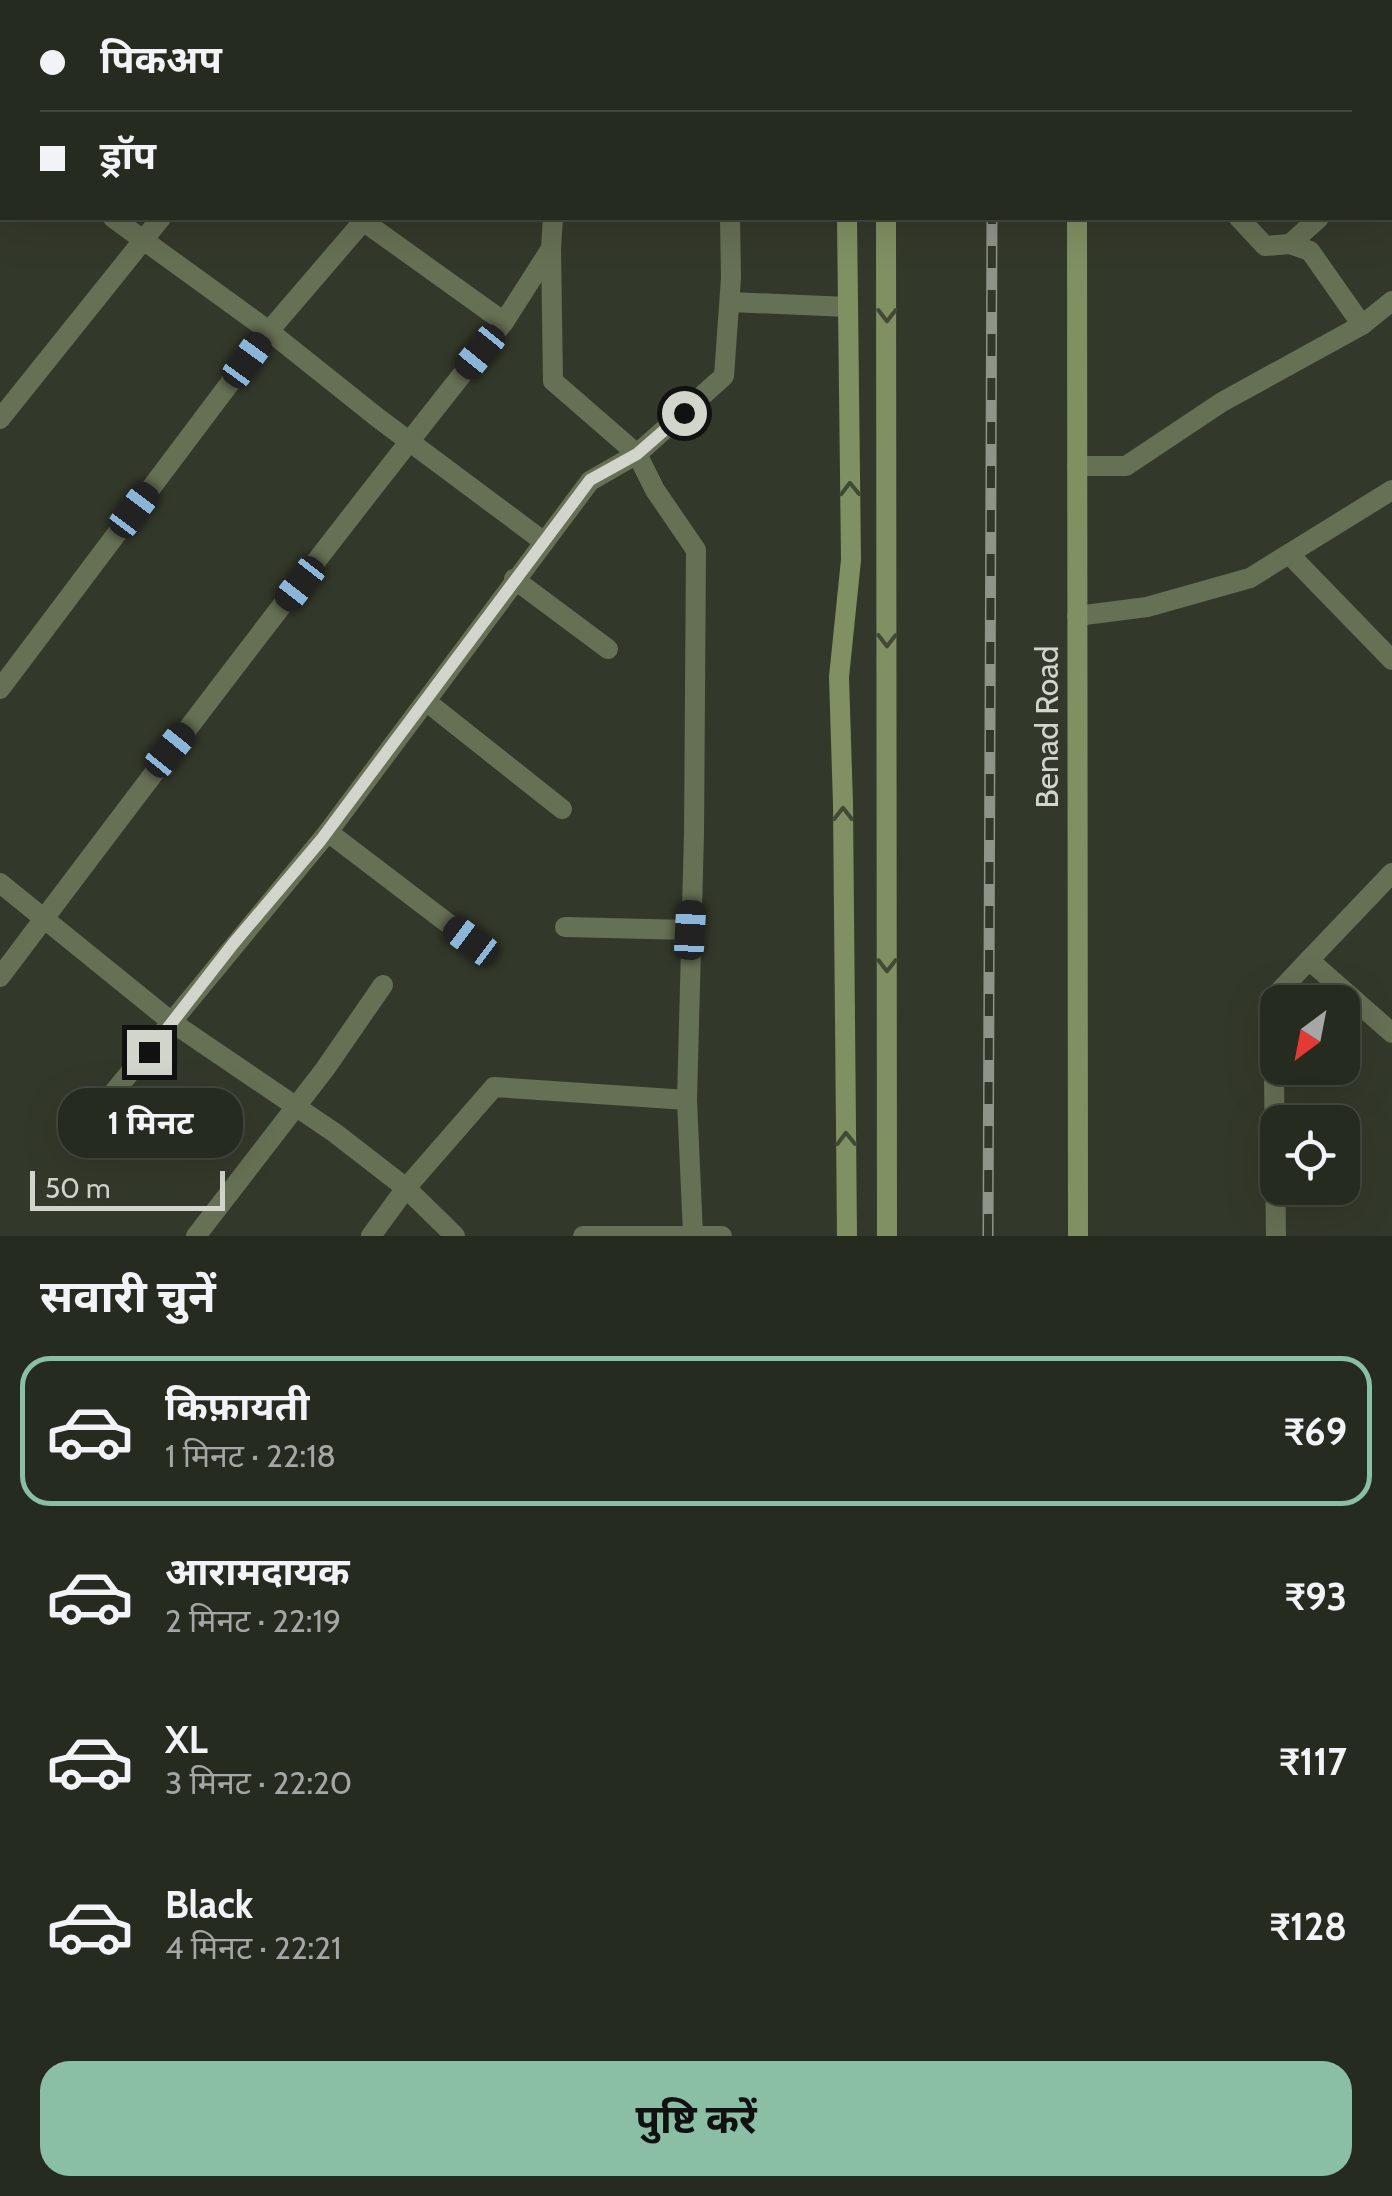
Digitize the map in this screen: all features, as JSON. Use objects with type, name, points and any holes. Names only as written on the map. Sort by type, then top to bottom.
[{"type":"street","points":[[116,220],[544,541]]},
{"type":"street","points":[[0,419],[159,220]]},
{"type":"street","points":[[0,689],[268,331],[364,220]]},
{"type":"street","points":[[366,220],[504,322]]},
{"type":"street","points":[[554,220],[550,248],[552,381],[637,454],[655,490],[696,550],[687,1100],[694,1234]]},
{"type":"street","points":[[76,1138],[328,832],[590,480],[637,454],[724,376],[730,302],[730,220]]},
{"type":"street","points":[[847,220],[851,560],[839,677],[844,804],[847,1236]]},
{"type":"street","points":[[886,220],[887,1236]]},
{"type":"street","name":"Benad Road","points":[[1077,220],[1078,1236]]},
{"type":"street","points":[[1241,220],[1266,246],[1290,244],[1310,251],[1362,325]]},
{"type":"street","points":[[1290,244],[1317,220]]},
{"type":"street","points":[[0,978],[149,776],[504,322],[550,248]]},
{"type":"street","points":[[1077,466],[1126,466],[1222,402],[1362,325],[1392,301]]},
{"type":"street","points":[[730,302],[848,307]]},
{"type":"street","points":[[1077,616],[1147,607],[1250,578],[1392,490]]},
{"type":"street","points":[[1289,554],[1392,660]]},
{"type":"street","points":[[514,579],[608,650]]},
{"type":"street","points":[[426,702],[562,809]]},
{"type":"street","points":[[328,832],[471,941]]},
{"type":"street","points":[[1276,1236],[1273,998],[1392,873]]},
{"type":"street","points":[[0,883],[173,1023],[296,1106],[406,1188],[455,1236]]},
{"type":"street","points":[[565,927],[690,930]]},
{"type":"street","points":[[1308,960],[1392,1033]]},
{"type":"street","points":[[196,1236],[383,985]]},
{"type":"street","points":[[371,1236],[406,1188],[494,1087],[687,1100]]},
{"type":"street","points":[[583,1236],[722,1236]]},
{"type":"railway","points":[[988,1236],[992,220]]},
{"type":"route","points":[[149,1052],[321,840],[590,480],[637,454],[684,413]]}]
